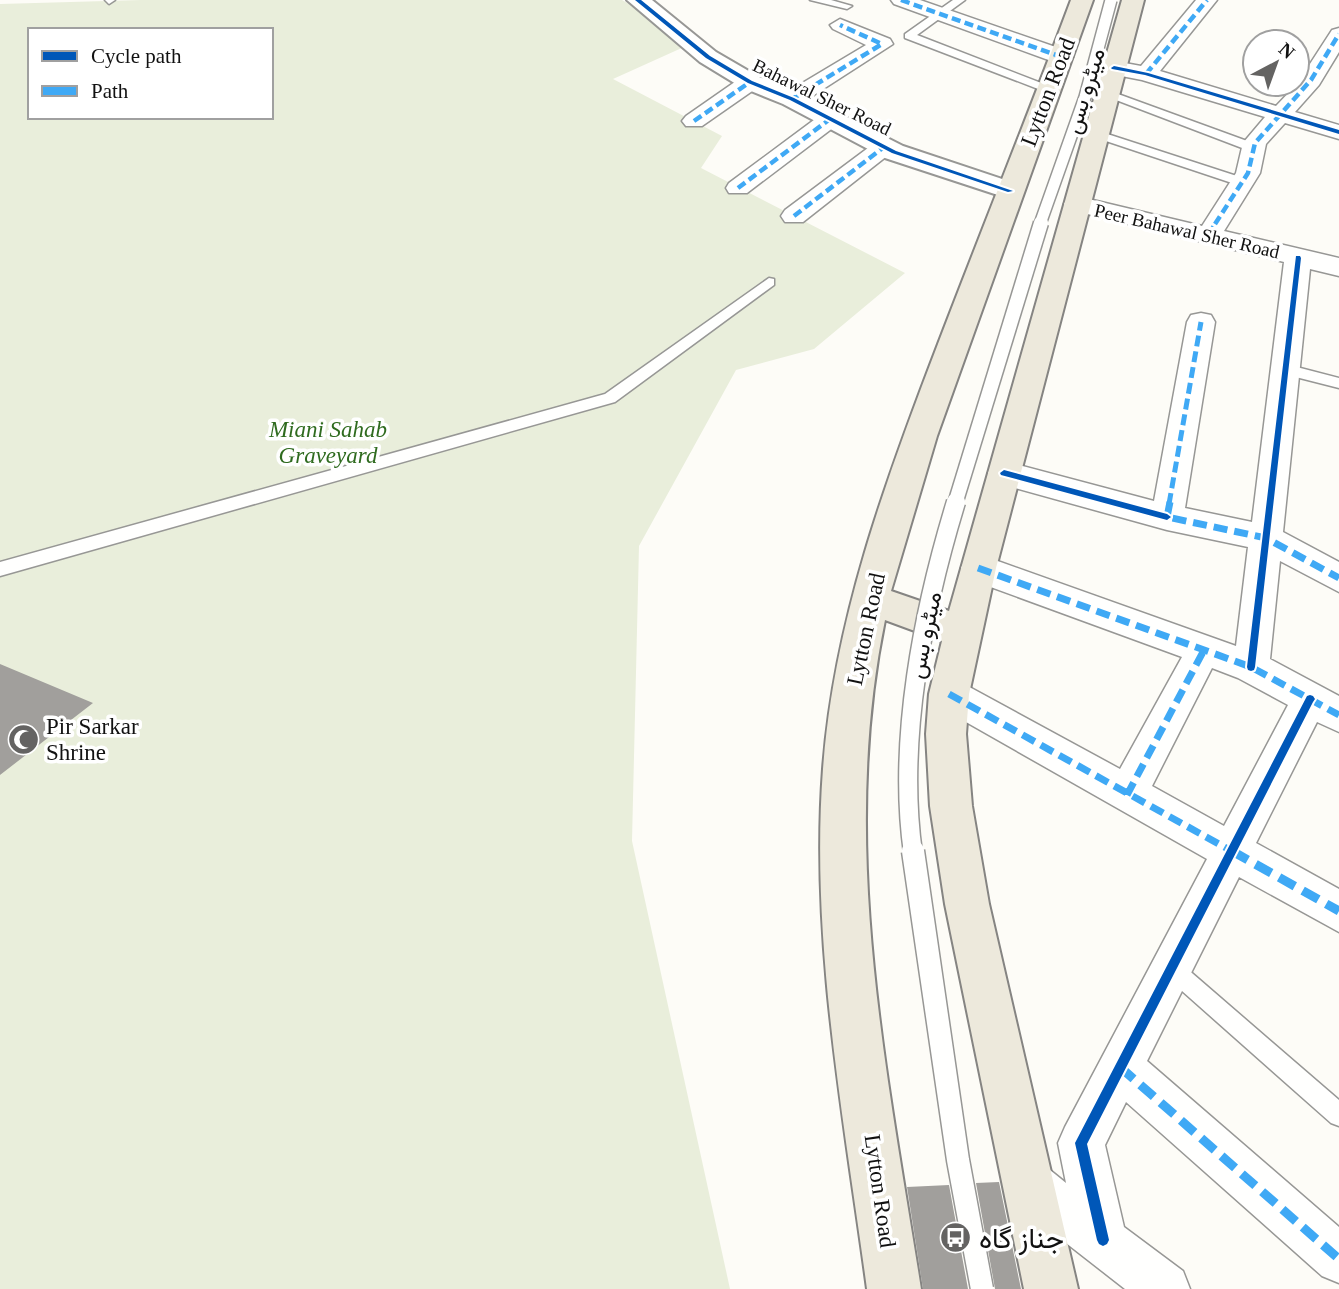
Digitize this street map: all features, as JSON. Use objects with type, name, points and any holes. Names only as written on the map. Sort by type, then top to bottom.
[{"type":"main road","name":"Lytton Road","points":[[894,1289],[858,1033],[843,875],[851,700],[869,599],[918,440],[1082,0]]},
{"type":"main road","points":[[1051,1289],[967,904],[951,806],[946,734],[949,694],[978,568],[1095,134],[1122,78],[1133,0]]},
{"type":"main road","points":[[869,599],[963,632]]},
{"type":"street","name":"Bahawal Sher Road","points":[[638,0],[708,57],[750,82],[792,99],[884,147],[1010,191]]},
{"type":"street","points":[[901,0],[941,13],[1056,73]]},
{"type":"street","points":[[1122,78],[1207,0]]},
{"type":"street","points":[[792,99],[882,44],[844,16]]},
{"type":"street","points":[[1208,236],[1242,183],[1254,148],[1311,80],[1339,34]]},
{"type":"street","points":[[1122,78],[1339,132]]},
{"type":"street","points":[[694,121],[750,82]]},
{"type":"street","points":[[738,188],[830,120]]},
{"type":"street","points":[[793,216],[884,147]]},
{"type":"street","name":"Peer Bahawal Sher Road","points":[[1076,204],[1339,267]]},
{"type":"street","points":[[1251,667],[1298,258]]},
{"type":"street","points":[[1167,517],[1201,322]]},
{"type":"street","points":[[1004,472],[1167,517],[1266,538],[1339,578]]},
{"type":"street","points":[[978,568],[1251,667],[1324,707],[1230,851],[1081,1143],[1103,1240]]},
{"type":"street","points":[[1127,795],[1204,650]]},
{"type":"street","points":[[949,694],[1127,795],[1337,905]]},
{"type":"street","points":[[1120,1067],[1339,1259]]},
{"type":"street","points":[[1028,1182],[1165,1289]]},
{"type":"lane","points":[[815,0],[844,16]]},
{"type":"lane","points":[[960,0],[909,36],[1056,73]]},
{"type":"lane","name":"میٹرو بس","points":[[982,1289],[958,1160],[907,809],[912,692],[949,524],[1043,216],[1085,97],[1111,0]]},
{"type":"lane","points":[[1122,78],[1254,148]]},
{"type":"lane","points":[[1095,134],[1242,183]]},
{"type":"lane","points":[[0,569],[610,398],[769,282]]},
{"type":"lane","points":[[1285,369],[1339,383]]},
{"type":"lane","points":[[1171,968],[1339,1115]]},
{"type":"green space","name":"Miani Sahab Graveyard","points":[[141,0],[622,0],[695,42],[613,79],[722,136],[701,168],[905,273],[814,349],[736,370],[639,546],[632,841],[730,1289],[0,1289],[0,4]]},
{"type":"building","name":"Pir Sarkar Shrine","points":[[0,664],[93,703],[0,775]]},
{"type":"building","points":[[999,1182],[1021,1289],[995,1289],[976,1183]]},
{"type":"building","points":[[949,1185],[968,1289],[923,1289],[907,1187]]},
{"type":"marked path","points":[[901,0],[1062,57]]},
{"type":"marked path","points":[[1146,74],[1207,0]]},
{"type":"marked path","points":[[792,99],[882,44],[840,25]]},
{"type":"marked path","points":[[1208,236],[1248,173],[1255,143],[1311,80],[1339,34]]},
{"type":"marked path","points":[[694,121],[750,82]]},
{"type":"marked path","points":[[738,188],[830,119]]},
{"type":"marked path","points":[[794,216],[884,147]]},
{"type":"marked path","points":[[1201,322],[1167,517],[1266,538],[1339,578]]},
{"type":"marked path","points":[[978,568],[1251,667],[1339,715]]},
{"type":"marked path","points":[[1127,795],[1204,650]]},
{"type":"marked path","points":[[949,694],[1339,911]]},
{"type":"marked path","points":[[1120,1067],[1339,1259]]},
{"type":"cycle path","points":[[638,0],[708,57],[750,82],[792,99],[894,152],[1010,191]]},
{"type":"cycle path","points":[[1114,68],[1146,74],[1339,132]]},
{"type":"cycle path","points":[[1251,667],[1298,258]]},
{"type":"cycle path","points":[[1004,473],[1167,517]]},
{"type":"cycle path","points":[[1103,1240],[1081,1143],[1310,699]]},
{"type":"place","name":"Pir Sarkar Shrine","points":[[23,739]]},
{"type":"place","name":"جناز گاہ","points":[[956,1238]]}]
